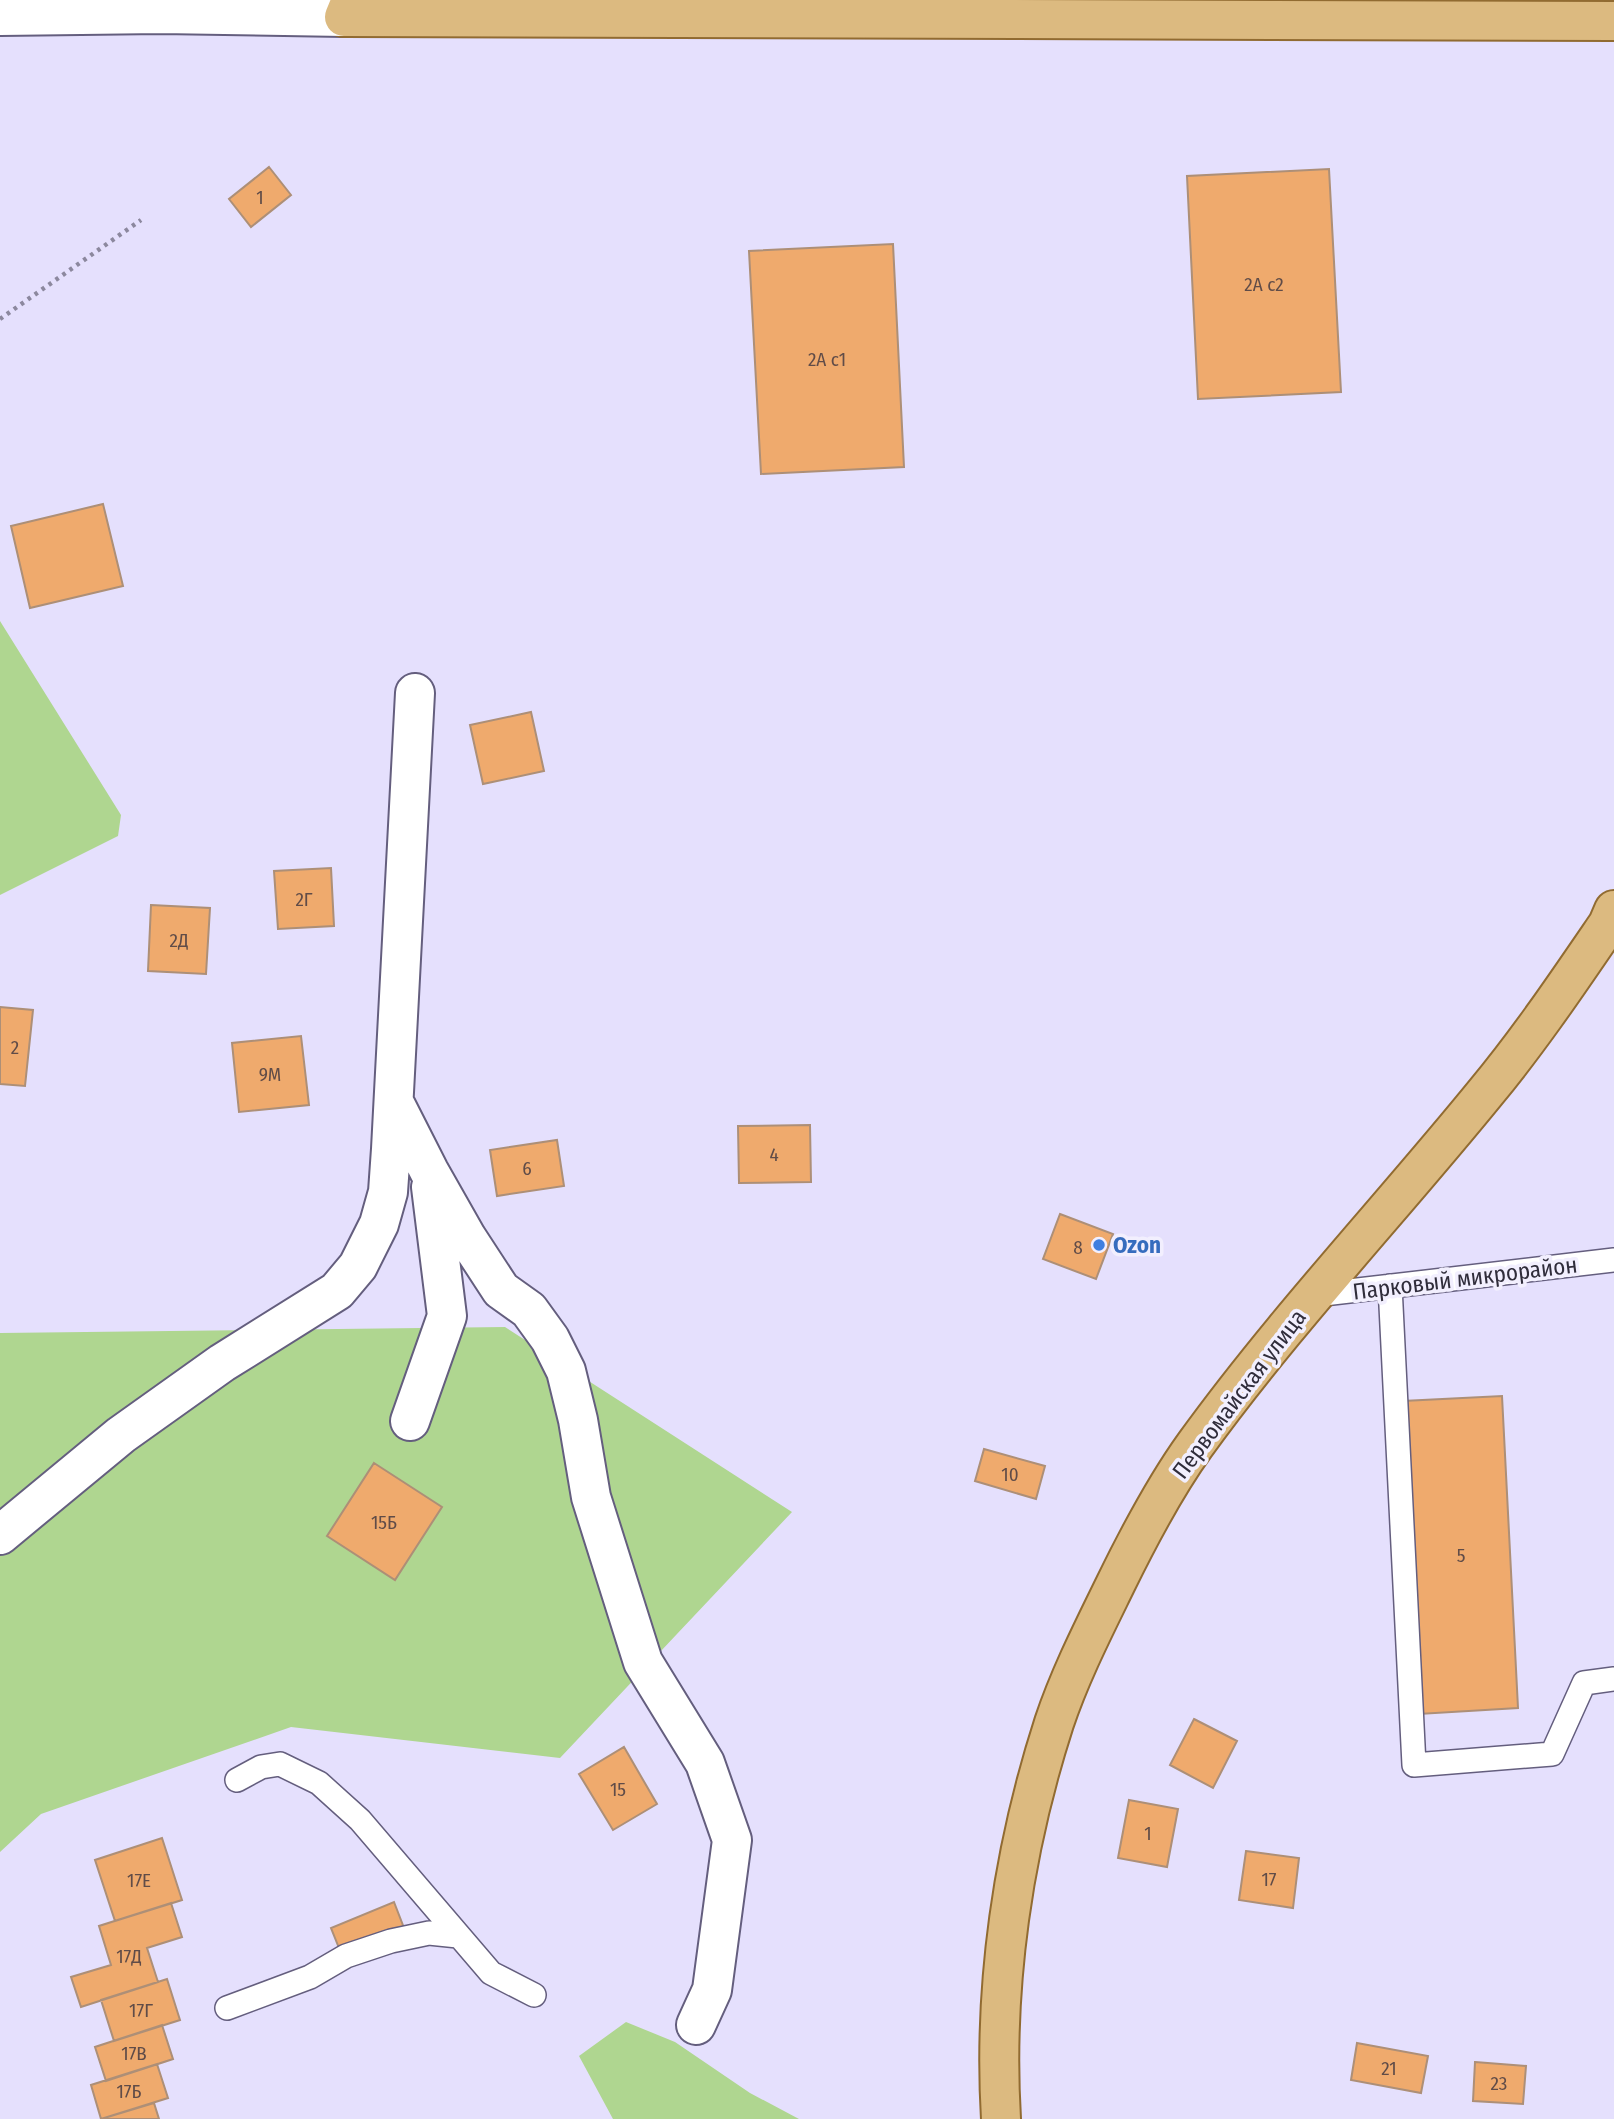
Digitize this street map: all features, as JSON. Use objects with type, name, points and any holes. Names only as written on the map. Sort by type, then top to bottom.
[{"type":"main road","points":[[347,8],[1171,9],[1614,21]]},
{"type":"main road","name":"Первомайская улица","points":[[1000,2119],[998,2032],[1008,1926],[1028,1817],[1055,1721],[1093,1630],[1141,1533],[1193,1448],[1257,1364],[1488,1090],[1550,1007],[1608,924],[1614,910]]},
{"type":"street","points":[[0,16],[160,7],[347,8]]},
{"type":"street","points":[[0,1535],[121,1435],[222,1363],[337,1291],[358,1266],[379,1224],[388,1192],[415,693]]},
{"type":"street","points":[[393,1099],[429,1171],[501,1290],[529,1310],[550,1339],[566,1371],[578,1420],[591,1497],[643,1662],[705,1763],[732,1840],[712,1990],[696,2025]]},
{"type":"street","points":[[410,1420],[447,1316],[429,1171]]},
{"type":"lane","name":"Парковый микрорайон","points":[[1315,1295],[1614,1260]]},
{"type":"lane","points":[[1390,1286],[1414,1765],[1552,1754],[1584,1683],[1614,1679]]},
{"type":"lane","points":[[237,1780],[261,1767],[280,1765],[319,1783],[360,1820],[491,1973],[534,1995]]},
{"type":"lane","points":[[226,2008],[310,1977],[346,1956],[391,1941],[429,1933],[458,1936]]},
{"type":"path","points":[[0,319],[141,220]]},
{"type":"green space","points":[[0,621],[121,815],[118,836],[0,895]]},
{"type":"green space","points":[[505,1327],[792,1512],[560,1758],[291,1727],[41,1814],[0,1852],[0,1333]]},
{"type":"green space","points":[[626,2022],[675,2042],[750,2093],[799,2119],[613,2119],[579,2056]]},
{"type":"building","points":[[269,167],[291,195],[251,227],[229,199]]},
{"type":"building","points":[[1329,169],[1341,392],[1198,399],[1187,176]]},
{"type":"building","points":[[893,244],[904,467],[761,474],[749,251]]},
{"type":"building","points":[[103,504],[123,586],[30,608],[11,526]]},
{"type":"building","points":[[531,712],[544,771],[483,784],[470,725]]},
{"type":"building","points":[[331,868],[334,926],[278,929],[274,871]]},
{"type":"building","points":[[151,905],[210,908],[206,974],[148,971]]},
{"type":"building","points":[[0,1007],[33,1010],[25,1086],[0,1084]]},
{"type":"building","points":[[301,1036],[309,1105],[239,1112],[232,1043]]},
{"type":"building","points":[[810,1125],[811,1182],[739,1183],[738,1126]]},
{"type":"building","points":[[557,1140],[564,1186],[497,1196],[490,1150]]},
{"type":"building","points":[[1060,1214],[1113,1234],[1096,1279],[1043,1259]]},
{"type":"building","points":[[1502,1396],[1518,1708],[1419,1714],[1403,1401]]},
{"type":"building","points":[[984,1449],[1045,1466],[1036,1499],[975,1481]]},
{"type":"building","points":[[374,1463],[442,1507],[395,1580],[327,1536]]},
{"type":"building","points":[[1194,1719],[1237,1741],[1213,1788],[1170,1765]]},
{"type":"building","points":[[624,1747],[657,1804],[613,1830],[579,1774]]},
{"type":"building","points":[[1129,1800],[1178,1809],[1167,1867],[1118,1858]]},
{"type":"building","points":[[162,1838],[182,1900],[115,1921],[95,1860]]},
{"type":"building","points":[[1246,1851],[1299,1858],[1293,1908],[1239,1900]]},
{"type":"building","points":[[394,1902],[404,1928],[341,1953],[331,1928]]},
{"type":"building","points":[[171,1903],[182,1937],[147,1948],[158,1982],[81,2007],[71,1977],[111,1965],[99,1926]]},
{"type":"building","points":[[167,1979],[180,2020],[114,2041],[101,2000]]},
{"type":"building","points":[[162,2025],[173,2059],[106,2081],[95,2047]]},
{"type":"building","points":[[1357,2043],[1428,2056],[1421,2093],[1351,2080]]},
{"type":"building","points":[[1475,2062],[1526,2066],[1523,2104],[1473,2101]]},
{"type":"building","points":[[157,2064],[168,2098],[101,2119],[91,2085]]},
{"type":"building","points":[[154,2103],[159,2119],[101,2119]]},
{"type":"place","name":"Ozon","points":[[1099,1245]]}]
